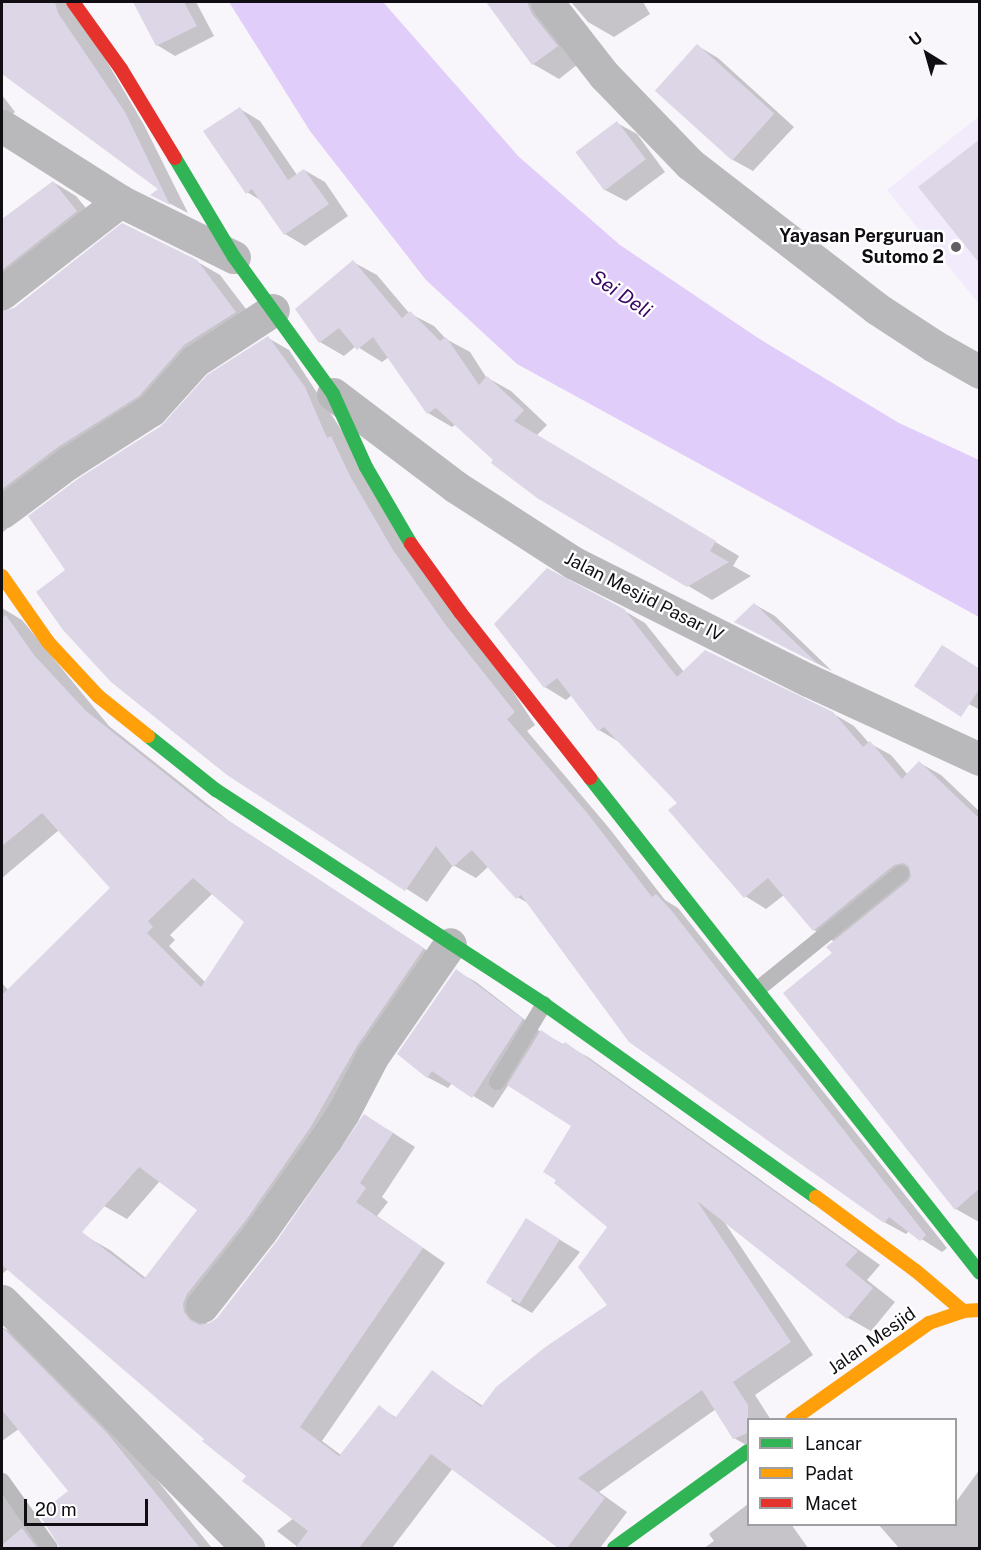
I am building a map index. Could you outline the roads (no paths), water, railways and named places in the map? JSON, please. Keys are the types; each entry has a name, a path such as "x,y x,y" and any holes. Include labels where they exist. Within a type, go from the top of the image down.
{"street":[{"path":"73,2 121,69 234,257 333,394 366,467 408,539 460,612 980,1274"},
{"path":"90,2 121,69"},
{"path":"547,2 604,75 690,164 876,308 934,346 980,372"},
{"path":"2,126 120,201 234,257"},
{"path":"2,292 120,201"},
{"path":"2,512 68,463 151,410 195,362 273,309"},
{"name":"Jalan Mesjid Pasar IV","path":"333,394 456,488 574,563 808,680 980,759"},
{"path":"2,576 48,642 98,696 216,790 544,1004 836,1210 916,1270 963,1311"},
{"path":"202,1306 261,1231 326,1139 343,1113 372,1057 450,944"},
{"path":"2,1301 248,1548"},
{"name":"Jalan Mesjid","path":"793,1418 913,1332 929,1323 963,1311 980,1310"},
{"path":"614,1548 747,1452"}],"lane":[{"path":"758,989 901,873"},
{"path":"497,1082 544,1004"},
{"path":"2,1481 50,1548"}],"water":[{"name":"Sei Deli","path":"229,2 383,2 518,156 620,245 758,338 899,423 979,460 979,617 517,364 426,280 310,131"}],"place":[{"name":"Yayasan Perguruan Sutomo 2","path":"956,247"}]}
